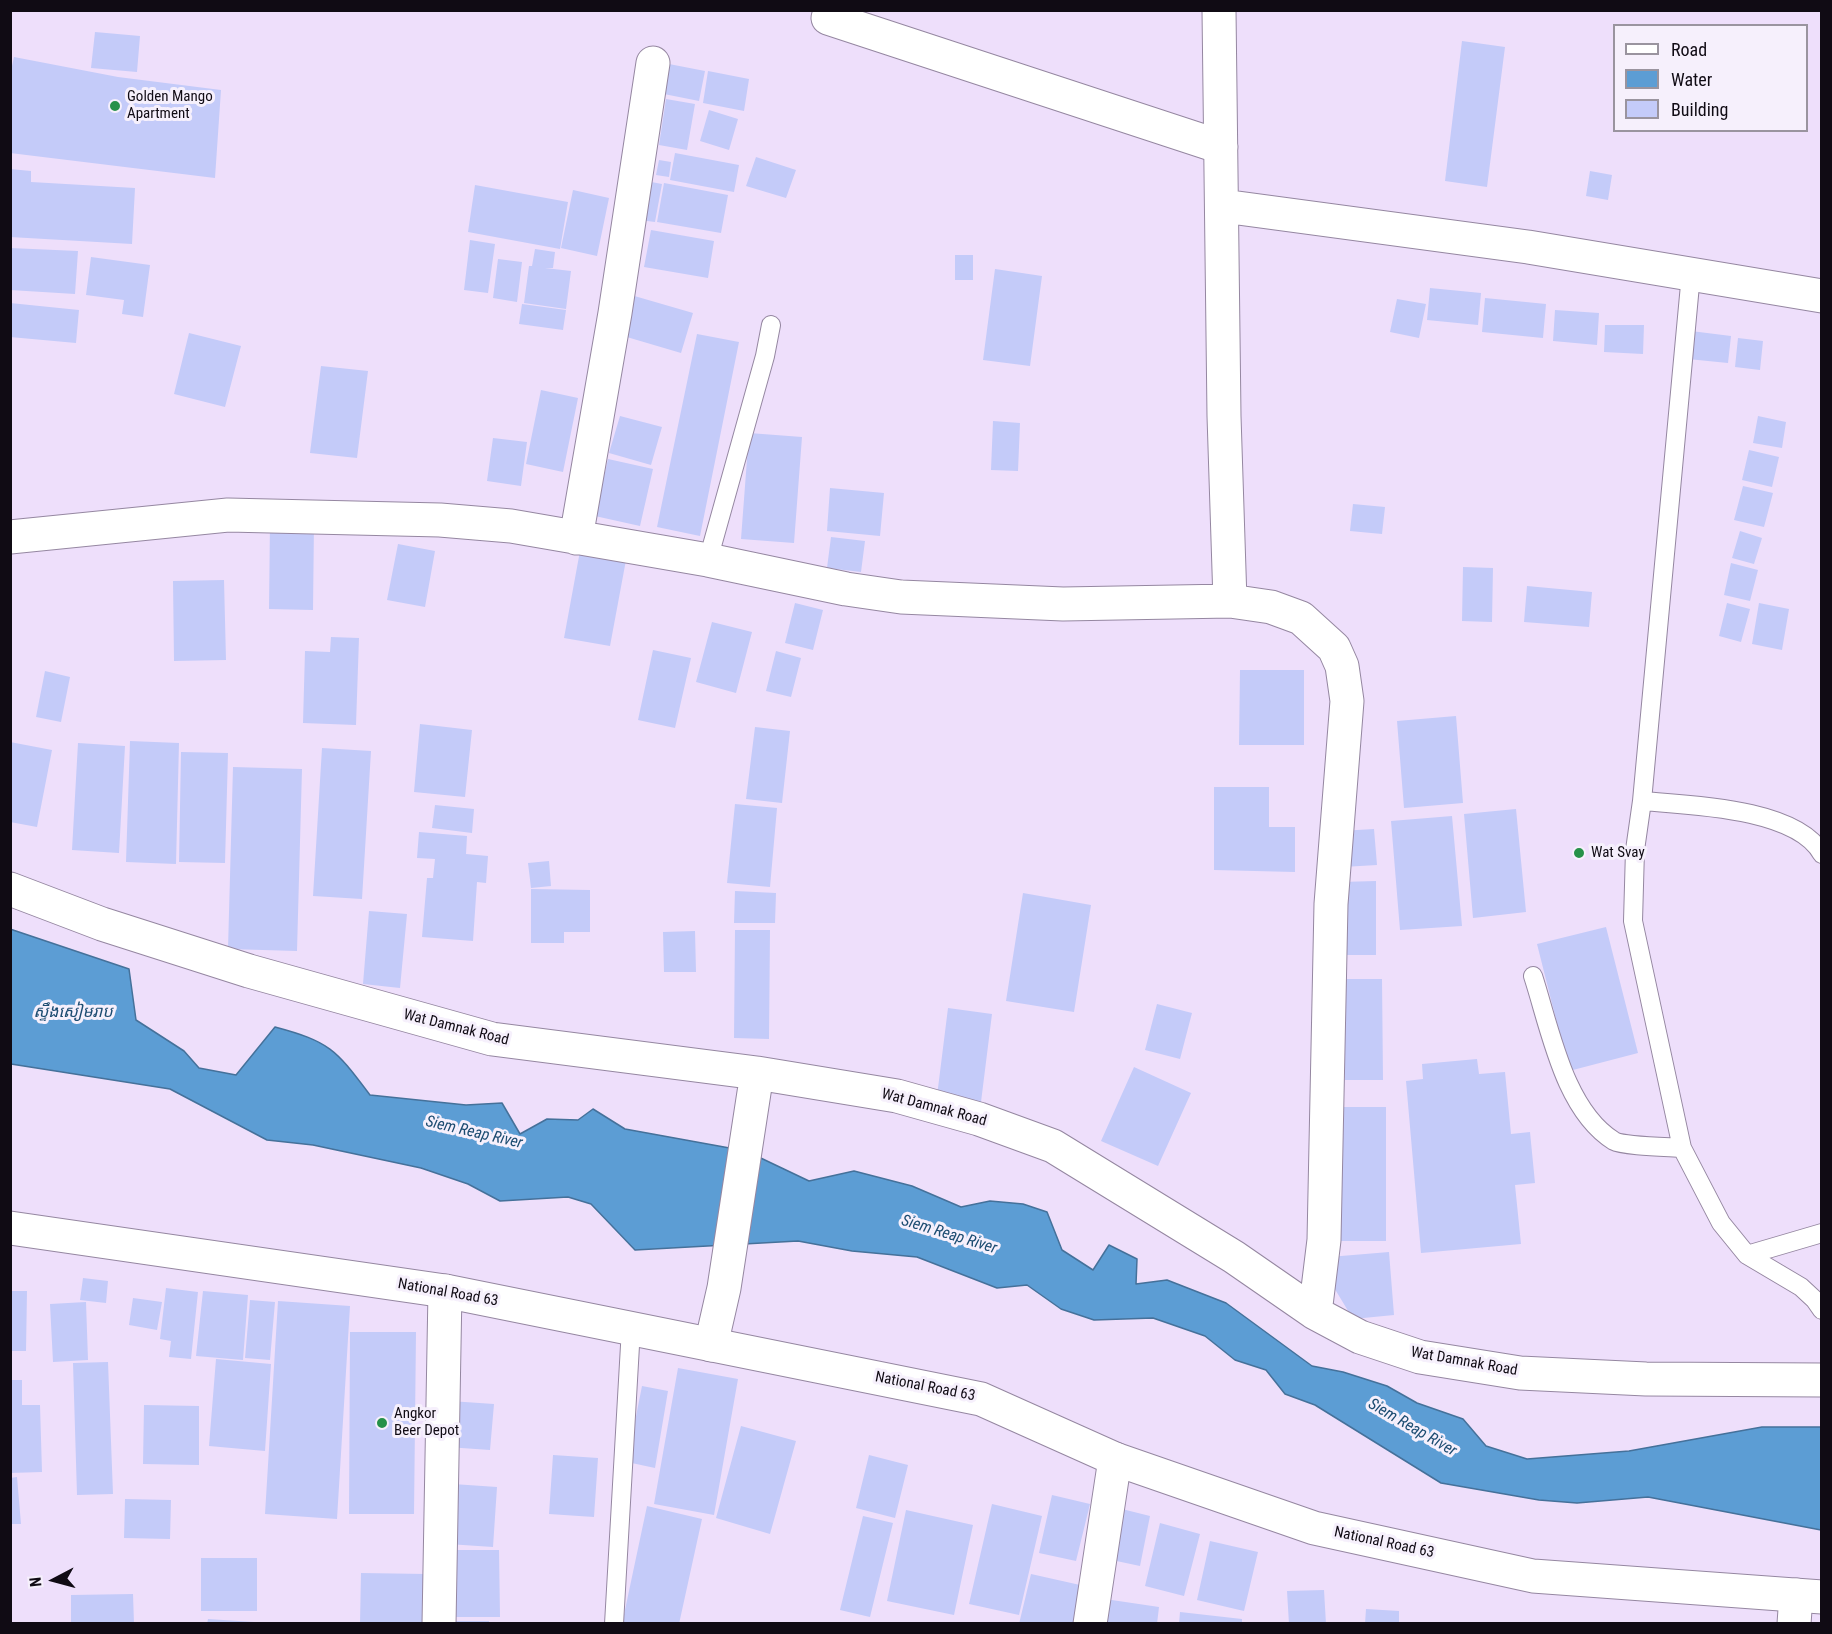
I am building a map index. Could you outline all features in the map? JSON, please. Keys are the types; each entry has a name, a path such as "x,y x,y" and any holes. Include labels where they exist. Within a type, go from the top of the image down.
{"street":[{"path":"1219,10 1224,416 1230,601"},
{"path":"828,18 1221,147"},
{"path":"576,538 615,314 652,63"},
{"path":"1223,206 1528,247 1821,296"},
{"path":"10,537 228,514 440,520 511,526 708,560 846,590 901,597 1063,604 1230,601 1271,608 1301,618 1334,648 1345,681 1347,701 1331,904 1324,1240 1315,1313"},
{"name":"Wat Damnak Road","path":"10,889 102,924 238,967 492,1039 757,1074 897,1096 979,1119 1053,1146 1234,1257 1315,1313 1360,1337 1420,1357 1520,1372 1646,1379 1821,1380"},
{"path":"711,1345 724,1288 757,1074"},
{"name":"National Road 63","path":"10,1228 445,1291 981,1399 1115,1459 1314,1528 1533,1576 1804,1605"},
{"path":"439,1623 445,1291"},
{"path":"1090,1623 1115,1459"}],"lane":[{"path":"1691,274 1642,801 1635,850 1633,921 1682,1148 1720,1223 1747,1255 1801,1287 1815,1300 1821,1311"},
{"path":"708,560 765,356 771,325"},
{"path":"1642,801 1727,809 1793,827 1817,846 1821,854"},
{"path":"1533,975 1571,1093 1595,1124 1616,1142 1682,1148"},
{"path":"1747,1255 1821,1233"},
{"path":"614,1623 631,1328"}],"water":[{"name":"ស្ទឹងសៀមរាប","path":"10,929 129,969 136,1020 184,1051 199,1068 236,1075 275,1027 309,1038 331,1050 349,1068 370,1095 466,1105 502,1103 520,1134 547,1119 578,1120 593,1109 625,1129 746,1151 809,1181 854,1171 912,1186 961,1207 990,1201 1023,1204 1047,1212 1062,1250 1093,1270 1109,1245 1137,1259 1136,1284 1167,1280 1226,1303 1312,1366 1343,1372 1387,1386 1417,1403 1463,1419 1486,1446 1527,1459 1629,1451 1762,1427 1821,1427 1821,1530 1648,1497 1577,1503 1539,1500 1441,1483 1315,1405 1285,1394 1266,1370 1235,1360 1205,1336 1153,1318 1094,1320 1061,1309 1027,1285 997,1288 917,1257 852,1251 798,1241 635,1250 591,1204 568,1197 500,1201 468,1184 421,1168 313,1145 267,1140 170,1089 11,1064"}],"building":[{"path":"95,32 140,36 137,72 91,68"},
{"path":"1462,41 1505,47 1487,187 1445,181"},
{"name":"Golden Mango Apartment","path":"14,57 118,77 221,90 215,178 10,153 10,75"},
{"path":"669,64 705,71 699,101 664,94"},
{"path":"708,71 749,79 744,111 703,103"},
{"path":"666,99 695,104 687,150 659,145"},
{"path":"709,110 738,119 729,150 700,141"},
{"path":"675,153 739,165 734,192 670,180"},
{"path":"756,157 796,170 786,198 746,186"},
{"path":"659,160 671,162 669,177 656,175"},
{"path":"10,169 31,171 31,182 135,188 132,244 10,237"},
{"path":"1590,171 1612,175 1608,200 1586,196"},
{"path":"646,181 662,184 655,222 640,220"},
{"path":"664,183 728,195 721,233 657,222"},
{"path":"475,185 568,202 560,249 468,232"},
{"path":"573,190 609,198 597,256 561,248"},
{"path":"651,230 714,241 708,278 644,267"},
{"path":"470,240 495,244 488,293 464,290"},
{"path":"10,248 78,251 75,294 10,290"},
{"path":"535,249 555,252 553,268 545,268 571,271 566,309 524,303 529,266 532,266"},
{"path":"955,255 973,255 973,280 955,280"},
{"path":"91,257 150,265 143,317 122,314 124,300 86,295"},
{"path":"498,259 522,262 517,302 493,298"},
{"path":"995,269 1042,276 1030,366 983,360"},
{"path":"1430,288 1481,293 1478,325 1427,320"},
{"path":"631,295 693,313 681,353 620,335"},
{"path":"1485,298 1546,304 1543,338 1482,332"},
{"path":"1397,299 1426,304 1419,338 1390,332"},
{"path":"10,303 79,310 76,343 10,337"},
{"path":"522,304 566,310 563,330 519,324"},
{"path":"1555,310 1599,313 1597,345 1553,341"},
{"path":"1605,325 1644,325 1643,354 1604,352"},
{"path":"1691,331 1731,336 1728,363 1688,359"},
{"path":"189,333 241,346 225,407 174,394"},
{"path":"697,334 739,342 700,536 657,527"},
{"path":"1738,338 1763,341 1760,370 1735,367"},
{"path":"321,366 368,371 357,458 310,453"},
{"path":"541,390 578,398 563,472 526,464"},
{"path":"620,416 662,427 651,465 609,453"},
{"path":"1758,416 1786,422 1782,448 1753,443"},
{"path":"993,421 1020,423 1018,471 991,470"},
{"path":"749,433 802,437 794,543 741,539"},
{"path":"493,438 527,442 521,486 487,481"},
{"path":"1749,450 1779,457 1772,487 1742,480"},
{"path":"608,459 653,469 640,526 595,516"},
{"path":"1743,486 1773,493 1764,527 1734,520"},
{"path":"830,488 884,493 880,536 827,531"},
{"path":"1353,504 1385,507 1382,534 1350,531"},
{"path":"270,522 314,522 313,610 269,609"},
{"path":"1740,531 1762,538 1754,564 1732,558"},
{"path":"831,537 865,541 861,572 827,568"},
{"path":"398,544 435,551 425,607 387,600"},
{"path":"580,551 626,560 610,646 564,638"},
{"path":"1731,563 1758,570 1750,601 1724,595"},
{"path":"1463,567 1493,568 1492,622 1462,621"},
{"path":"224,580 226,660 174,661 173,581"},
{"path":"1527,586 1592,592 1589,627 1524,622"},
{"path":"795,603 823,610 813,650 785,643"},
{"path":"1727,603 1750,609 1741,642 1719,636"},
{"path":"1759,603 1789,609 1782,650 1752,644"},
{"path":"712,622 752,632 736,693 696,682"},
{"path":"331,637 359,638 356,725 303,723 305,651 330,652"},
{"path":"653,650 691,658 675,728 638,720"},
{"path":"776,651 801,658 791,697 766,691"},
{"path":"1240,670 1304,670 1304,745 1239,745"},
{"path":"45,671 70,677 61,722 36,717"},
{"path":"1456,716 1463,803 1404,808 1397,721"},
{"path":"420,724 472,730 465,797 414,792"},
{"path":"755,727 790,731 782,803 746,799"},
{"path":"130,741 179,743 176,864 126,862"},
{"path":"10,742 52,750 37,827 10,822"},
{"path":"78,743 125,746 119,853 72,850"},
{"path":"322,748 371,751 362,899 313,896"},
{"path":"181,752 228,753 225,863 179,862"},
{"path":"233,767 302,769 297,951 228,949"},
{"path":"1214,787 1269,787 1269,827 1295,827 1295,872 1214,870"},
{"path":"735,804 777,808 770,887 727,883"},
{"path":"435,805 474,809 472,833 432,828"},
{"path":"1516,809 1526,912 1473,918 1464,814"},
{"path":"1452,816 1462,926 1400,930 1391,821"},
{"path":"1374,829 1377,865 1343,867 1340,831"},
{"path":"419,832 467,836 466,854 488,856 486,883 477,882 473,941 422,937 427,878 433,878 435,859 417,858"},
{"path":"549,861 551,886 531,888 528,863"},
{"path":"1376,881 1376,955 1342,955 1341,882"},
{"path":"531,889 590,890 590,932 564,932 564,943 531,943"},
{"path":"735,891 776,893 775,923 734,923"},
{"path":"1023,893 1091,905 1074,1012 1006,1001"},
{"path":"369,911 407,914 400,988 363,984"},
{"path":"1606,927 1638,1053 1569,1071 1537,944"},
{"path":"735,930 770,930 769,1039 734,1038"},
{"path":"695,931 696,972 664,972 663,932"},
{"path":"1345,979 1382,979 1383,1080 1345,1080"},
{"path":"1157,1004 1192,1013 1180,1059 1145,1050"},
{"path":"948,1008 992,1014 980,1110 936,1104"},
{"path":"1477,1059 1479,1074 1505,1072 1511,1134 1530,1132 1535,1183 1515,1185 1521,1244 1421,1253 1406,1081 1423,1079 1422,1064"},
{"path":"1134,1067 1191,1093 1158,1166 1101,1141"},
{"path":"1336,1107 1386,1107 1386,1241 1336,1241"},
{"path":"1389,1252 1394,1315 1353,1319 1333,1286 1329,1257"},
{"path":"83,1278 108,1281 106,1303 80,1300"},
{"path":"166,1288 198,1292 191,1359 169,1357 171,1341 160,1339"},
{"path":"10,1291 27,1291 26,1351 10,1351"},
{"path":"203,1291 248,1295 243,1360 196,1356"},
{"path":"133,1298 162,1302 157,1330 129,1325"},
{"path":"250,1300 275,1302 270,1360 245,1358"},
{"path":"278,1301 350,1306 337,1519 265,1514"},
{"path":"86,1302 88,1360 53,1362 50,1304"},
{"name":"Angkor Beer Depot","path":"350,1332 416,1332 414,1514 349,1514"},
{"path":"216,1359 271,1364 265,1451 209,1446"},
{"path":"108,1362 113,1494 77,1495 73,1363"},
{"path":"678,1368 738,1379 714,1515 654,1504"},
{"path":"10,1380 22,1380 22,1405 40,1405 42,1472 10,1473"},
{"path":"642,1386 668,1391 655,1468 627,1462"},
{"path":"450,1401 494,1404 490,1450 447,1447"},
{"path":"144,1405 199,1406 199,1465 143,1464"},
{"path":"741,1426 796,1441 770,1534 716,1518"},
{"path":"553,1455 598,1458 594,1517 549,1514"},
{"path":"869,1455 908,1465 895,1518 856,1508"},
{"path":"17,1477 21,1524 10,1524 10,1478"},
{"path":"453,1484 497,1487 493,1547 448,1544"},
{"path":"1052,1495 1090,1504 1076,1561 1039,1553"},
{"path":"125,1499 171,1500 170,1539 124,1538"},
{"path":"992,1504 1042,1516 1019,1615 969,1604"},
{"path":"647,1506 702,1519 679,1624 622,1624"},
{"path":"1118,1508 1150,1516 1140,1566 1107,1559"},
{"path":"906,1510 973,1525 954,1615 887,1601"},
{"path":"863,1516 893,1523 870,1617 840,1610"},
{"path":"1160,1523 1200,1534 1184,1596 1145,1586"},
{"path":"1210,1541 1258,1552 1244,1611 1197,1600"},
{"path":"449,1550 499,1550 500,1617 449,1617"},
{"path":"201,1558 257,1558 257,1611 201,1611"},
{"path":"361,1573 427,1574 426,1624 360,1624"},
{"path":"1031,1574 1089,1587 1081,1624 1019,1624"},
{"path":"1324,1590 1326,1624 1289,1624 1287,1591"},
{"path":"133,1594 134,1624 71,1624 71,1595"},
{"path":"1105,1599 1159,1607 1157,1624 1102,1624"},
{"path":"1366,1609 1399,1611 1399,1624 1365,1624"},
{"path":"1180,1612 1242,1619 1242,1624 1179,1624"},
{"path":"208,1619 254,1622 254,1624 207,1624"},
{"path":"449,1621 489,1621 489,1624 449,1624"}],"place":[{"name":"Golden Mango Apartment","path":"115,106"},
{"name":"Wat Svay","path":"1579,853"},
{"name":"Angkor Beer Depot","path":"382,1423"}],"water label":[{"name":"Siem Reap River","path":"474,1133"},
{"name":"Siem Reap River","path":"949,1235"},
{"name":"Siem Reap River","path":"1412,1428"}]}
